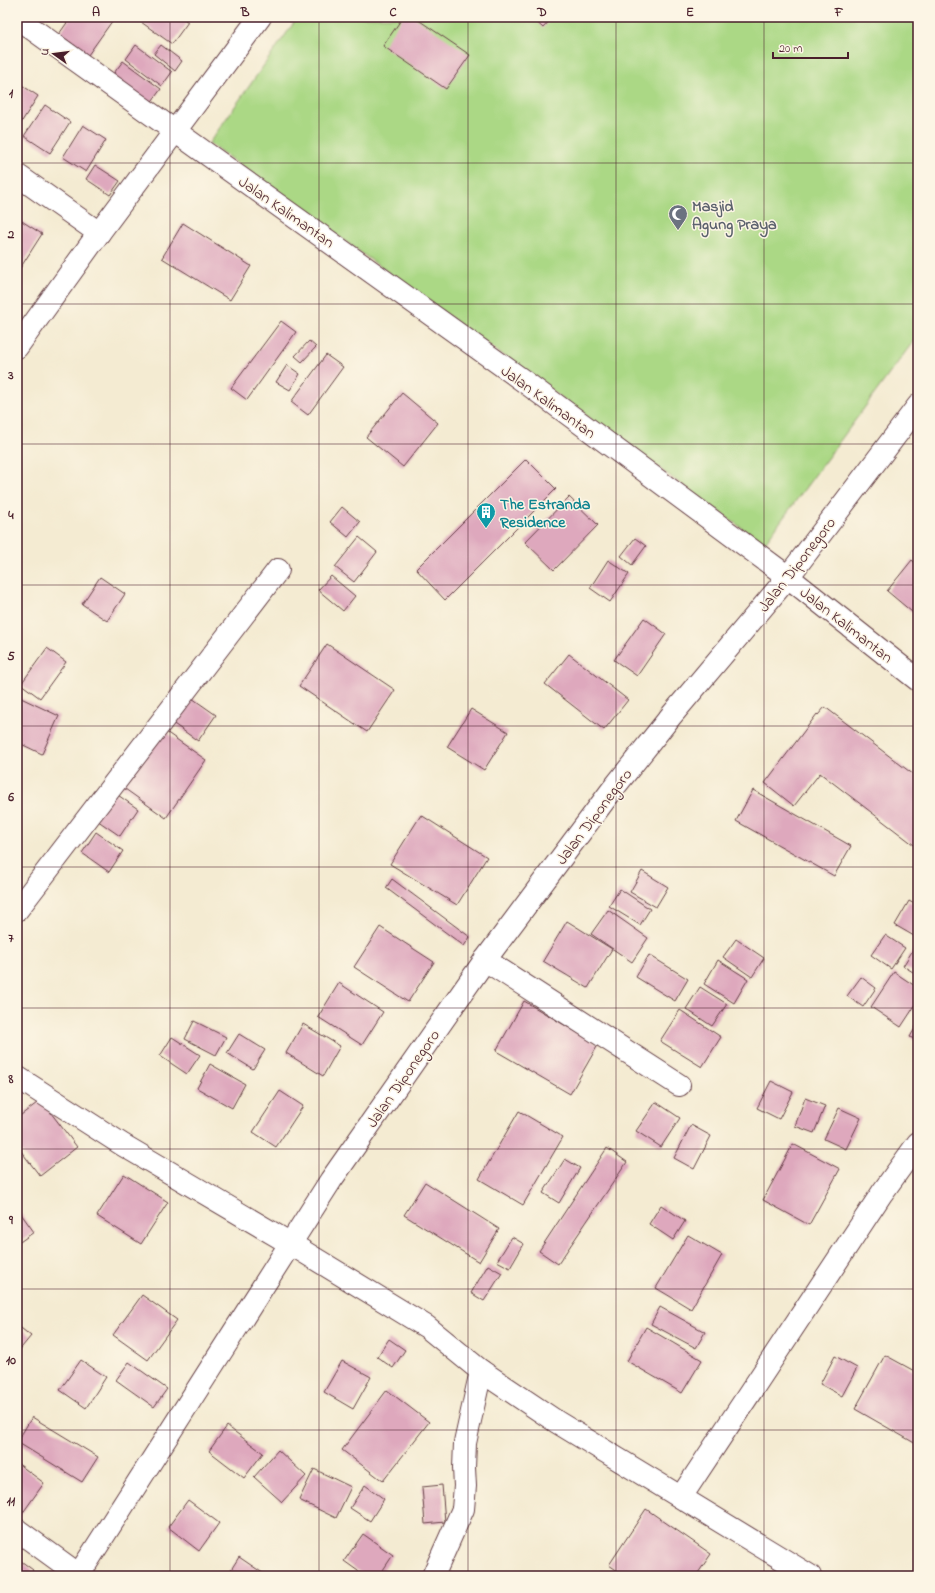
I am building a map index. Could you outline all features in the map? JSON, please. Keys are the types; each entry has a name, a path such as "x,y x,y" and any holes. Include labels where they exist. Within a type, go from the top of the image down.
{"street":[{"path":"17,347 99,232 260,17"},
{"name":"Jalan Kalimantan","path":"17,18 174,132 419,306 788,577 918,680"},
{"path":"17,175 99,232"},
{"name":"Jalan Diponegoro","path":"78,1575 331,1180 485,960 612,790 671,716 788,577 918,406"},
{"path":"17,910 278,570"},
{"path":"485,960 679,1085"},
{"path":"17,1077 122,1145 427,1327 481,1371 557,1422 810,1576"},
{"path":"681,1497 882,1193 918,1143"},
{"path":"433,1576 463,1508 465,1486 465,1443 481,1371"},
{"path":"17,1530 78,1575"}],"green space":[{"path":"298,17 918,17 918,335 764,544 209,143"}],"building":[{"path":"71,17 115,17 88,55 59,34"},
{"path":"134,17 181,17 188,22 172,44"},
{"path":"403,17 414,17 470,55 446,89 383,46"},
{"path":"531,17 553,17 543,28"},
{"path":"136,45 172,72 162,86 126,59"},
{"path":"161,45 182,61 175,71 154,54"},
{"path":"123,61 161,89 147,108 108,81"},
{"path":"17,82 38,96 17,129"},
{"path":"45,105 70,122 50,153 24,136"},
{"path":"83,125 106,140 86,172 63,157"},
{"path":"95,165 120,181 110,195 86,179"},
{"path":"17,218 42,234 17,273"},
{"path":"183,223 251,266 230,300 162,258"},
{"path":"281,321 296,332 247,400 231,388"},
{"path":"309,341 316,347 302,362 295,356"},
{"path":"326,355 343,367 308,415 291,402"},
{"path":"287,365 300,374 290,390 276,382"},
{"path":"402,393 438,423 403,467 366,437"},
{"name":"The Estranda Residence","path":"526,459 556,489 445,600 416,569"},
{"path":"569,497 598,525 554,570 525,542"},
{"path":"342,507 360,522 348,537 330,522"},
{"path":"359,537 377,552 354,582 335,567"},
{"path":"635,538 646,546 632,565 621,556"},
{"path":"608,560 629,574 610,602 590,588"},
{"path":"912,560 918,566 918,617 887,591"},
{"path":"331,576 355,596 343,611 318,590"},
{"path":"100,577 125,594 107,621 82,604"},
{"path":"644,618 666,634 637,676 614,660"},
{"path":"327,644 395,690 367,732 299,686"},
{"path":"47,648 66,662 40,698 21,684"},
{"path":"569,654 628,700 604,730 545,684"},
{"path":"189,696 216,715 198,741 171,722"},
{"path":"21,698 59,716 42,754 17,742 17,705"},
{"path":"825,707 918,778 918,848 820,773 794,806 765,783 817,714 818,715"},
{"path":"471,709 508,732 484,770 447,747"},
{"path":"159,727 206,760 166,818 118,784"},
{"path":"753,790 851,846 834,876 736,821"},
{"path":"112,791 138,809 120,836 94,818"},
{"path":"421,815 487,857 457,905 390,864"},
{"path":"96,832 123,851 109,872 82,853"},
{"path":"642,871 668,887 656,907 630,892"},
{"path":"392,879 470,937 464,946 386,888"},
{"path":"620,889 650,909 640,925 609,906"},
{"path":"909,901 918,906 918,928 914,936 895,925"},
{"path":"608,910 648,938 632,962 591,934"},
{"path":"567,921 612,949 588,988 543,961"},
{"path":"380,927 434,962 408,1002 354,967"},
{"path":"885,935 905,948 891,969 871,955"},
{"path":"736,939 764,958 752,977 723,957"},
{"path":"918,942 918,975 903,966"},
{"path":"649,955 688,979 675,1001 636,977"},
{"path":"718,960 748,979 734,1003 704,984"},
{"path":"894,972 918,988 918,1001 901,1027 871,1007"},
{"path":"861,977 876,988 863,1007 847,996"},
{"path":"339,983 383,1012 362,1045 318,1017"},
{"path":"700,987 727,1004 712,1026 686,1009"},
{"path":"524,1001 598,1045 570,1094 496,1051"},
{"path":"680,1010 721,1037 702,1067 660,1041"},
{"path":"194,1021 226,1037 216,1055 185,1039"},
{"path":"918,1023 918,1041 910,1037"},
{"path":"303,1024 340,1046 323,1076 286,1053"},
{"path":"239,1034 265,1050 253,1069 227,1053"},
{"path":"172,1037 200,1055 187,1074 160,1056"},
{"path":"210,1064 245,1084 232,1108 197,1088"},
{"path":"771,1081 793,1092 779,1119 757,1108"},
{"path":"280,1091 303,1106 276,1147 253,1132"},
{"path":"805,1098 825,1106 814,1133 795,1126"},
{"path":"41,1100 77,1147 40,1176 17,1146 17,1118"},
{"path":"656,1102 680,1118 661,1147 636,1131"},
{"path":"839,1108 861,1118 846,1149 824,1139"},
{"path":"519,1111 563,1137 523,1205 479,1179"},
{"path":"691,1125 711,1136 694,1169 674,1158"},
{"path":"793,1144 840,1169 809,1225 763,1200"},
{"path":"607,1148 627,1162 558,1264 539,1251"},
{"path":"565,1159 580,1168 559,1203 543,1193"},
{"path":"124,1174 168,1202 141,1244 97,1216"},
{"path":"425,1182 499,1229 479,1262 404,1215"},
{"path":"661,1205 685,1221 673,1240 649,1224"},
{"path":"19,1211 34,1232 17,1244 17,1213"},
{"path":"688,1235 722,1255 691,1309 656,1288"},
{"path":"512,1237 524,1244 510,1268 497,1261"},
{"path":"488,1265 502,1273 484,1301 471,1293"},
{"path":"142,1295 177,1320 148,1360 113,1335"},
{"path":"660,1307 705,1332 696,1348 651,1324"},
{"path":"17,1325 31,1336 17,1353"},
{"path":"646,1327 702,1360 682,1393 627,1361"},
{"path":"389,1339 405,1350 393,1368 377,1357"},
{"path":"885,1355 918,1373 918,1445 855,1409"},
{"path":"835,1356 857,1368 842,1396 820,1384"},
{"path":"81,1360 106,1377 86,1408 60,1390"},
{"path":"342,1361 371,1377 353,1409 324,1392"},
{"path":"129,1362 167,1389 154,1407 116,1380"},
{"path":"387,1390 429,1422 383,1481 342,1450"},
{"path":"32,1417 98,1457 82,1482 17,1442"},
{"path":"227,1426 263,1453 244,1478 209,1451"},
{"path":"278,1450 306,1476 282,1502 254,1477"},
{"path":"17,1463 44,1483 17,1521"},
{"path":"314,1469 351,1487 336,1518 299,1500"},
{"path":"365,1485 384,1499 370,1521 350,1508"},
{"path":"442,1485 445,1522 425,1524 422,1487"},
{"path":"188,1500 219,1523 199,1551 168,1527"},
{"path":"646,1509 711,1554 696,1576 625,1576 609,1565"},
{"path":"363,1534 393,1555 379,1576 365,1576 344,1561"},
{"path":"239,1557 267,1576 227,1576"},
{"path":"17,1558 33,1570 29,1576 17,1576"}],"place":[{"name":"Masjid Agung Praya","path":"678,231"},
{"name":"The Estranda Residence","path":"486,529"}]}
